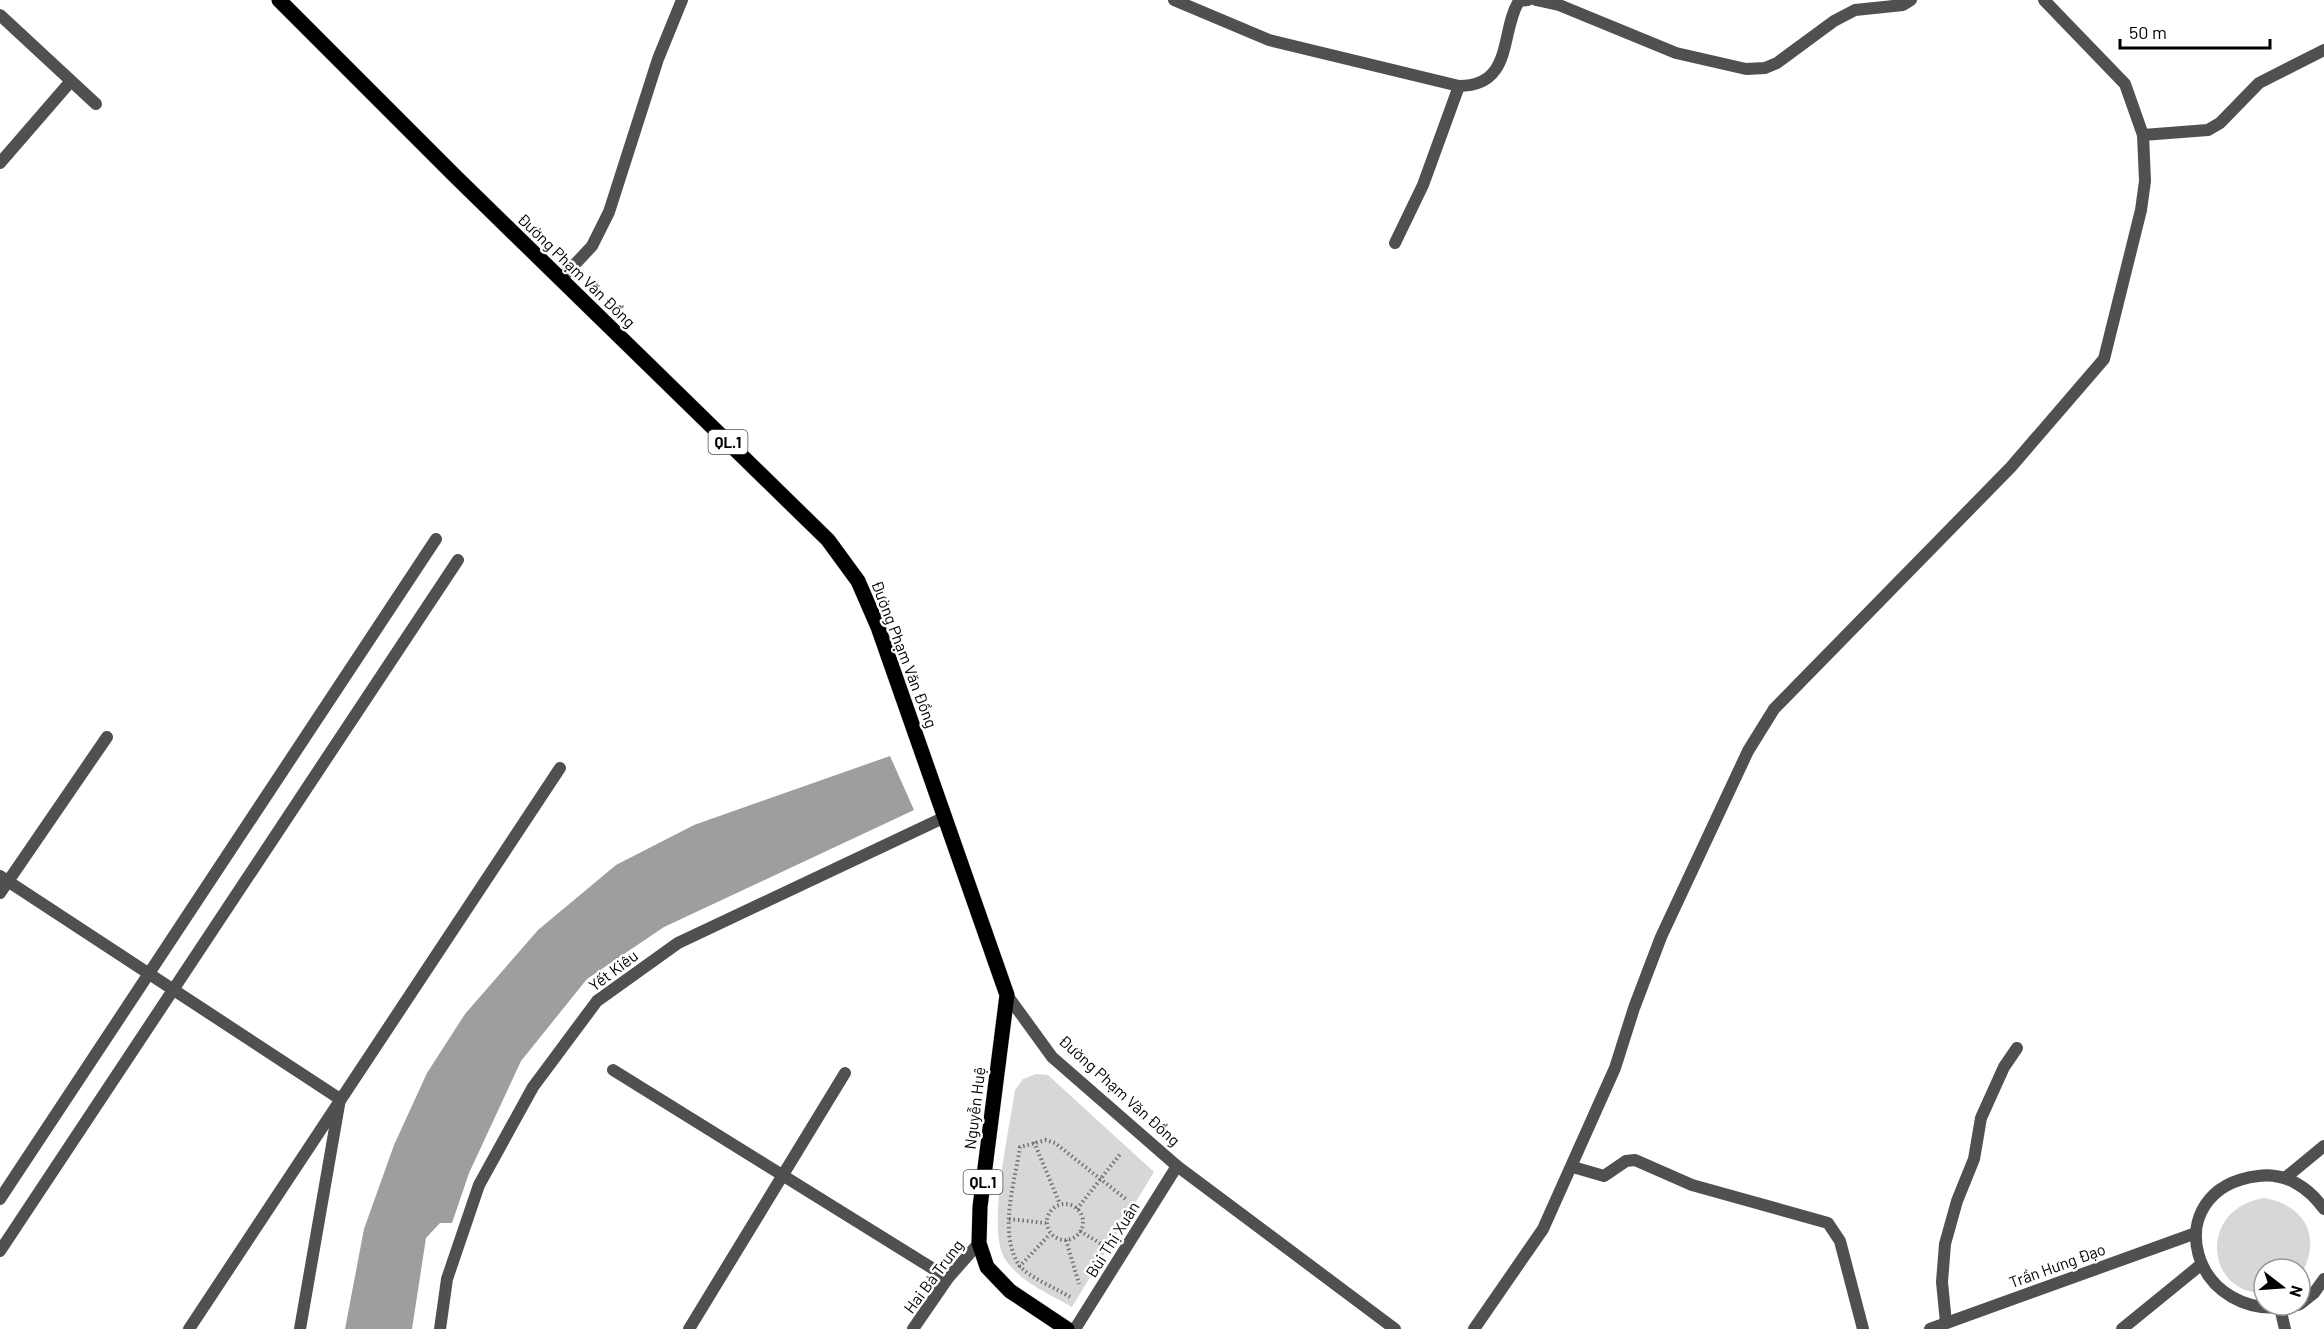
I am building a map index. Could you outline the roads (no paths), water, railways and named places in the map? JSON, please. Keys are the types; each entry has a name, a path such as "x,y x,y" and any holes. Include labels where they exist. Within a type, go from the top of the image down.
{"main road":[{"name":"Đường Phạm Văn Đồng","path":"279,0 828,540 858,581 878,627 1007,995"},
{"name":"Nguyễn Huệ","path":"1007,995 980,1207 979,1242 987,1267 1010,1291 1067,1329"}],"street":[{"path":"561,279 592,246 609,212 658,59 682,0"},
{"path":"1174,0 1269,40 1459,86 1470,86 1483,79 1499,62 1504,55 1512,12 1522,0"},
{"path":"1536,0 1559,5 1676,53 1746,69 1765,68 1777,63 1834,21 1855,10 1903,4 1911,0"},
{"path":"1474,1329 1543,1229 1573,1167 1615,1068 1634,1008 1661,937 1748,751 1774,709 2011,467 2104,359 2141,210 2145,182 2143,135 2125,84 2044,0"},
{"path":"0,15 96,104"},
{"path":"2143,135 2208,130 2220,123 2259,83 2324,50"},
{"path":"0,163 71,81"},
{"path":"1395,243 1416,203 1459,86"},
{"path":"0,1199 436,540"},
{"path":"0,1251 458,561"},
{"path":"0,893 4,879 107,737"},
{"path":"189,1329 560,768"},
{"name":"Yết Kiêu","path":"440,1329 447,1279 479,1185 533,1087 597,1001 678,943 945,818"},
{"path":"4,879 340,1099"},
{"name":"Đường Phạm Văn Đồng","path":"1007,995 1052,1057 1177,1166 1395,1329"},
{"path":"1946,1323 1942,1282 1945,1244 1957,1201 1974,1159 1981,1118 2004,1068 2017,1048"},
{"path":"613,1070 948,1278"},
{"path":"689,1329 845,1073"},
{"path":"300,1329 340,1099"},
{"path":"2285,1178 2324,1146"},
{"path":"1573,1167 1604,1176 1626,1161 1635,1160 1692,1185 1828,1224 1840,1241 1863,1329"},
{"name":"Bùi Thị Xuân","path":"1075,1329 1177,1166"},
{"path":"2252,1312 2240,1310 2222,1300 2208,1285 2198,1267 2196,1233 2202,1214 2213,1198 2228,1186 2246,1177 2265,1175 2285,1178 2313,1195 2324,1209"},
{"name":"Trần Hưng Đạo","path":"1930,1329 2196,1233"},
{"name":"Hai Bà Trưng","path":"913,1329 948,1278 979,1242"},
{"path":"2122,1329 2198,1267"},
{"path":"2312,1294 2324,1279"}]}
